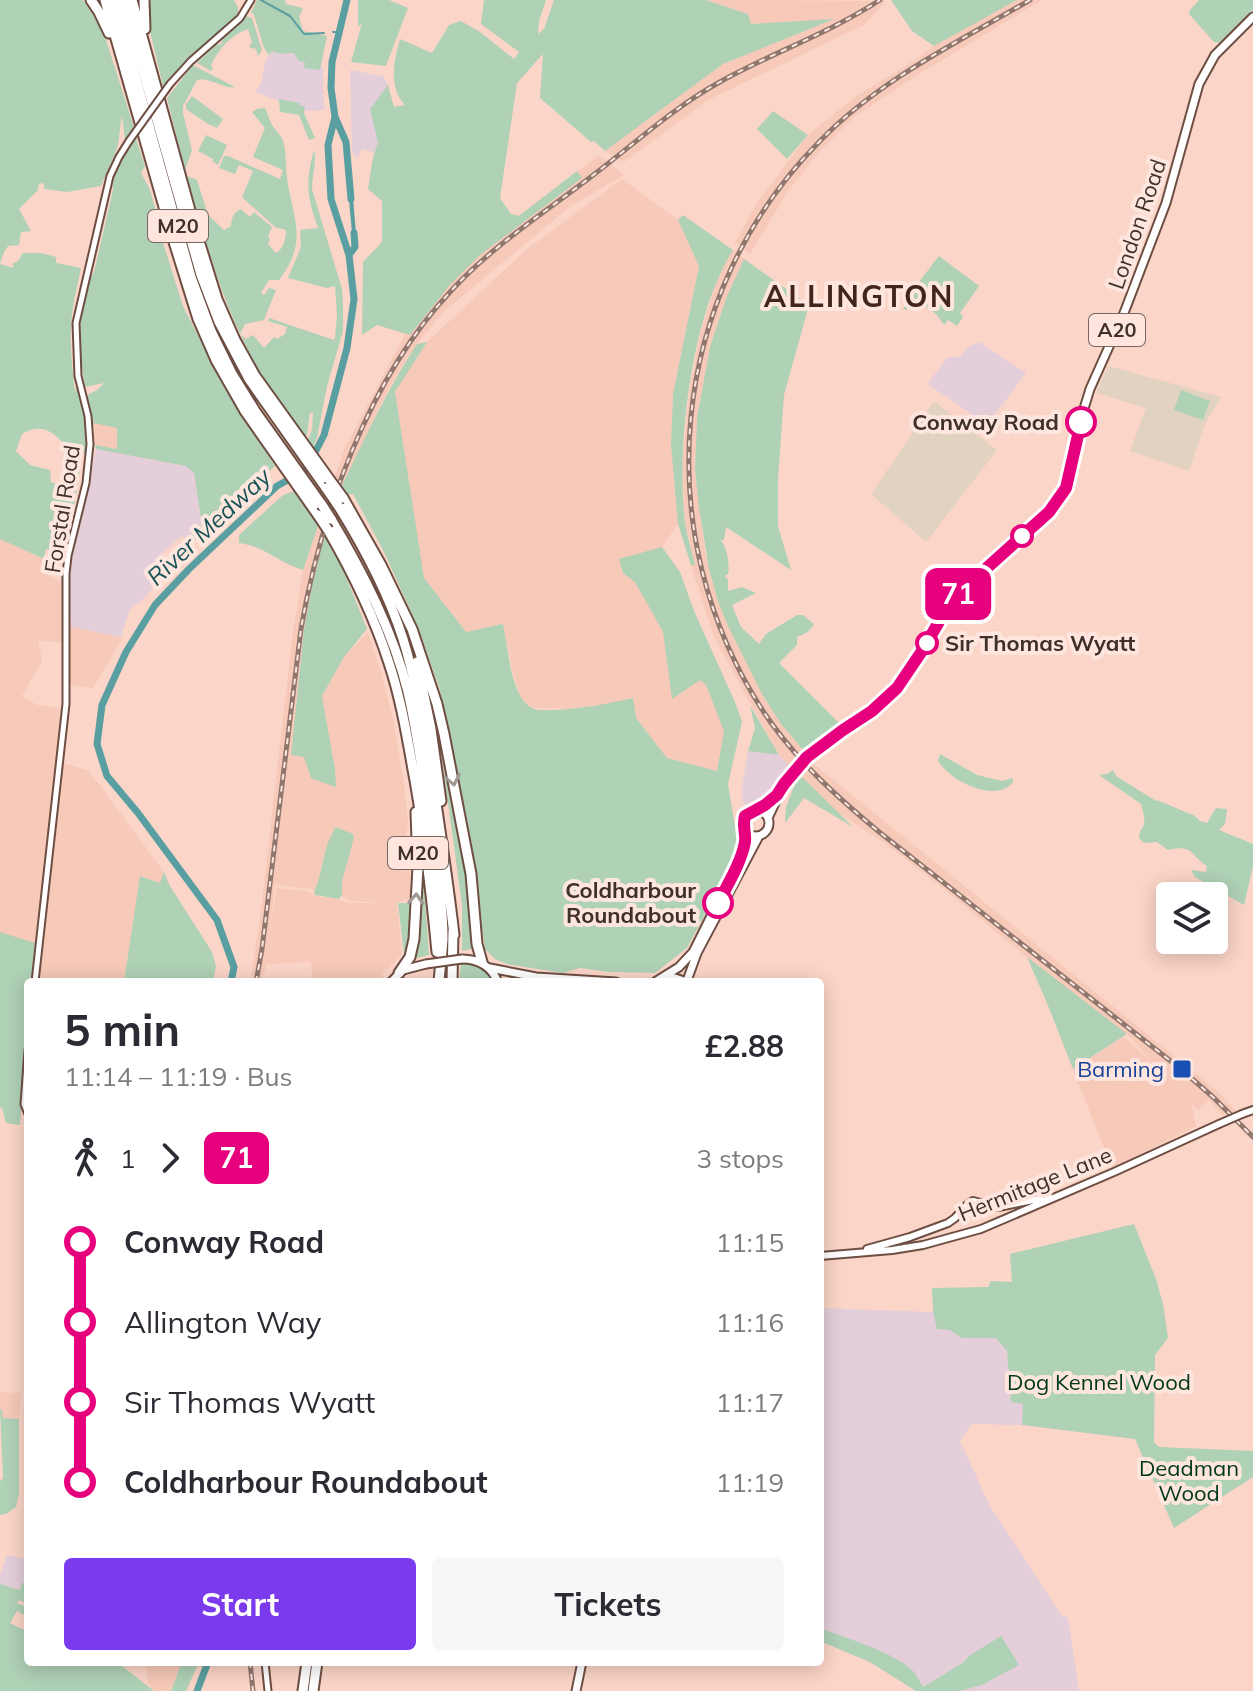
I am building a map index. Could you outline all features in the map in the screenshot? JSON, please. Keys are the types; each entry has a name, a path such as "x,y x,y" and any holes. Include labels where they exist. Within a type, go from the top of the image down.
{"highway":[{"name":"M20","path":"91,0 106,26 132,97"},
{"name":"M20","path":"105,0 198,319 224,376 245,411 318,507 331,519 380,612 396,654 407,690 422,765 441,906 443,940 439,978"},
{"name":"M20","path":"114,0 191,277 211,331 270,441"},
{"name":"M20","path":"123,0 201,275 219,322 249,379 369,542 412,629 440,719 471,874 477,944 486,965"},
{"name":"M20","path":"132,0 217,299 235,340 286,427"},
{"name":"M20","path":"144,0 145,29 159,95"},
{"name":"M20","path":"341,503 378,576 410,663 446,867 454,935"},
{"name":"M20","path":"318,507 352,572 391,666 423,823 439,978"},
{"name":"M20","path":"388,580 409,633 426,698 452,891 452,978"},
{"name":"M20","path":"399,973 413,945 418,867 415,804 406,729"},
{"path":"303,1691 306,1666"},
{"path":"313,1691 316,1666"}],"main road":[{"name":"London Road","path":"777,795 807,757 872,711 897,688 960,592 1049,512 1066,488 1090,389 1124,313 1166,203 1199,84 1215,55 1253,17"},
{"name":"A20","path":"756,810 777,795"},
{"name":"A20","path":"768,818 777,795"},
{"path":"662,978 679,967 693,952 741,856 744,819 756,810 763,812 769,822 767,831 759,836 697,953 688,978"},
{"path":"745,831 751,836 759,836"},
{"path":"395,978 411,967 472,959 536,977 552,978"},
{"path":"486,965 495,978"},
{"name":"Hermitage Lane","path":"824,1256 892,1250 981,1229 1253,1110"},
{"path":"852,1253 948,1223 973,1201 998,1207 1064,1194"},
{"path":"576,1691 581,1666"}],"street":[{"name":"Forstal Road","path":"35,978 67,701 66,574 86,483 90,444 88,416 78,376 76,323 110,176 119,157 170,84 190,61 240,18 251,0"},
{"path":"265,1666 268,1691"}],"shaded area":[{"path":"706,0 886,1 864,25 708,100 624,162 605,151 723,64 831,20 751,24 748,14"},
{"path":"1017,0 1042,0 854,117 818,153 787,193 750,254 735,242 755,206 809,134 858,95 934,46"},
{"path":"272,51 294,53 321,64 324,110 307,111 255,92"},
{"path":"350,70 383,76 388,85 370,109 379,143 373,153 362,149 357,158 352,152"},
{"path":"599,155 624,175 572,205 442,313 417,344 375,416 344,495 334,480 344,450 405,334 445,277"},
{"path":"622,179 678,220 699,266 673,394 671,445 678,524 662,547 706,685 725,731 717,771 667,758 636,718 599,706 533,708 526,704 520,696 512,669 503,624 466,632 423,578 395,392 427,342 526,250"},
{"path":"733,250 744,259 727,296 710,347 697,418 695,471 704,547 718,601 762,694 781,724 804,751 792,768 779,755 714,637 691,565 695,564 685,525 682,468 689,391 700,335 720,269"},
{"path":"979,342 1026,373 987,425 929,385 947,358 961,356 967,348"},
{"path":"1108,366 1221,397 1205,424 1189,471 1130,451 1146,408 1096,393"},
{"path":"934,401 997,450 926,542 871,494"},
{"path":"93,423 117,427 117,449 95,445"},
{"path":"96,449 186,466 194,473 202,525 187,540 182,536 161,554 165,573 144,599 130,609 121,637 71,627 68,590 57,587 72,554"},
{"path":"318,526 325,534 304,630 291,754 335,769 322,696 344,657 368,632 393,719 408,823 405,841 410,856 409,899 397,903 402,955 383,973 382,978 313,978 311,962 267,964 262,978 251,978 303,570","holes":["332,833 354,838 341,896 352,901 390,903 348,903 315,896 307,891 277,888 270,930 275,883 312,889 314,892"]},
{"path":"0,539 44,559 39,571 63,582 64,623 123,638 93,688 70,685 65,643 38,640 42,661 22,696 37,705 62,708 57,761 89,771 164,872 161,883 141,877 125,978 39,978 34,943 0,932"},
{"path":"748,751 779,755 792,768 758,803 747,807 741,793"},
{"path":"810,761 1216,1090 1236,1111 1223,1115 1209,1100 1198,1110 1188,1100 1196,1126 1112,1168 1073,1069 1124,1037 1157,1067 1127,1034 882,841 838,813 799,774"},
{"path":"824,1308 933,1312 937,1329 950,1330 962,1338 996,1338 1007,1351 1011,1401 1024,1403 1022,1425 972,1424 960,1441 990,1506 1062,1616 1068,1617 1079,1691 916,1691 870,1662 824,1643"},
{"path":"0,1392 21,1393 19,1419 3,1418"},
{"path":"7,1555 24,1558 24,1583 20,1590 0,1584"},
{"path":"146,1666 180,1666 171,1691 154,1691 148,1684"}],"green space":[{"path":"0,0 83,0 105,37 134,127 125,140 122,116 117,149 101,186 67,192 44,189 44,183 39,184 38,190 19,209 31,231 21,232 19,245 8,246 0,264"},
{"path":"149,0 234,0 238,14 163,86 149,27"},
{"path":"257,0 285,0 286,4 303,8 299,17 303,31 327,36 320,70 304,68 305,62 299,61 294,53 272,51 269,55 251,12"},
{"path":"358,0 389,0 408,8 386,66 351,62 362,23 358,27"},
{"path":"484,0 546,0 538,34 544,29 554,0 706,0 748,14 751,24 834,19 723,64 605,151 540,98 543,54 517,83 500,198 511,214 519,216 577,171 582,178 480,255 449,286 410,335 377,325 362,335 363,262 382,242 382,201 368,189 378,143 370,109 388,85 394,107 405,105 394,82 400,39 432,53 449,25 461,21 514,59 519,52 481,24"},
{"path":"891,0 1017,0 934,46 912,31"},
{"path":"1199,0 1253,0 1253,10 1220,43 1214,42 1189,14"},
{"path":"246,16 252,18 262,50 258,56 256,49 249,47 252,42 248,29 226,43 211,65 211,71 197,63 217,44 221,45 222,40"},
{"path":"193,65 235,87 197,80 183,106 192,150 185,170 167,98"},
{"path":"192,96 223,119 217,128 186,109"},
{"path":"279,99 305,107 304,113 315,138 309,140 299,115 280,112"},
{"path":"265,108 284,146 296,242 294,254 279,280 269,280 261,293 264,295 269,288 276,290 264,320 245,324 240,334 212,262 187,176 197,180 208,215 224,230 231,226 233,216 241,209 250,217 254,212 272,227 268,244 276,253 279,251 286,230 275,227 242,197 253,171 239,165 235,174 219,168 224,156 228,156 280,179 283,170 253,157 265,128 252,112"},
{"path":"773,111 808,135 787,159 757,129"},
{"path":"206,135 227,145 218,165 198,151"},
{"path":"136,139 145,166 141,173 150,190 183,306 226,391 275,466 193,543 187,540 202,525 194,473 186,466 96,449 95,445 117,449 117,428 93,423 87,395 104,383 85,387 80,313 87,285 94,272 115,176"},
{"path":"314,150 312,189 342,289 343,331 312,449 307,442 312,430 313,412 310,413 306,441 267,383 241,334 246,339 253,335 264,348 274,337 277,339 285,334 287,327 268,321 269,318 335,338 335,286 327,288 288,278 301,247 300,230 318,228 308,190"},
{"path":"683,215 733,250 719,278 697,345 685,420 685,523 695,565 691,565 678,524 671,445 673,394 699,266 678,220"},
{"path":"23,253 41,253 56,257 56,263 81,268 72,314 71,346 75,393 77,382 87,432 86,451 81,456 73,454 51,432 38,429 22,434 16,451 30,465 50,470 51,482 67,488 70,458 80,458 66,551 46,549 44,559 0,539 0,264 14,268 12,264"},
{"path":"939,256 979,286 960,313 963,317 957,326 948,320 944,325 936,314 915,298 906,310 903,309 917,290 915,287"},
{"path":"744,259 809,305 784,395 778,478 778,526 791,570 726,527 724,540 721,540 728,561 728,574 725,576 728,591 742,587 756,593 732,605 741,627 759,644 766,634 797,615 803,615 814,624 809,631 797,637 797,645 779,663 840,724 804,751 781,724 762,694 728,626 709,569 699,508 695,469 697,418 710,347 727,296"},
{"path":"427,342 395,392 424,578 466,632 503,624 511,671 517,689 528,706 546,710 633,698 636,718 667,758 717,771 724,731 706,685 700,680 672,699 663,632 635,582 623,573 619,559 662,547 680,572 735,702 742,722 728,784 739,851 687,948 655,973 580,968 563,973 507,964 495,959 485,949 464,806 439,687 417,625 384,552 353,494 344,495 340,490 406,362 417,344"},
{"path":"1181,390 1210,401 1203,420 1174,410"},
{"path":"295,491 318,526 303,570 239,543 239,535 283,495"},
{"path":"325,534 367,629 344,657 322,696 336,787 311,778 304,757 291,755 304,630"},
{"path":"750,705 779,755 748,751 755,728"},
{"path":"436,715 471,911 473,949 462,951 462,905"},
{"path":"940,754 977,775 1002,781 1013,778 1013,782 996,791 973,787 943,768 938,760"},
{"path":"1113,770 1116,776 1156,801 1195,816 1200,821 1207,823 1216,808 1227,809 1225,824 1219,830 1253,844 1253,866 1244,905 1228,896 1228,882 1204,882 1195,877 1191,870 1206,872 1207,866 1187,850 1168,850 1157,842 1144,843 1139,838 1144,821 1141,804 1099,775"},
{"path":"799,774 853,827 804,798 785,823 786,807"},
{"path":"336,827 353,834 354,838 339,899 315,895 314,892 328,843"},
{"path":"164,872 212,952 216,966 214,978 125,978 140,876 160,883"},
{"path":"423,874 429,955 416,958 420,929"},
{"path":"398,903 413,903 411,936 404,954"},
{"path":"0,932 35,943 31,978 24,978 24,1071 20,1125 6,1123 0,1107"},
{"path":"1027,957 1127,1034 1073,1069"},
{"path":"461,964 471,964 480,967 491,978 459,978"},
{"name":"Dog Kennel Wood","path":"1134,1224 1156,1279 1168,1338 1155,1355 1154,1442 1159,1447 1253,1451 1253,1477 1174,1528 1135,1439 1022,1425 1023,1404 1011,1402 1007,1351 996,1338 962,1338 950,1330 937,1329 933,1312 932,1288 988,1287 991,1281 1012,1282 1010,1254"},
{"path":"0,1409 3,1418 19,1419 19,1493 16,1507 0,1515 0,1481 3,1478"},
{"path":"24,1583 24,1602 19,1600 17,1603 24,1606 24,1615 17,1611 10,1623 24,1630 24,1666 122,1666 154,1691 0,1691 0,1584 20,1590"},
{"path":"824,1629 869,1646 905,1664 923,1687 1001,1636 1019,1665 982,1685 959,1691 916,1691 870,1662 824,1643"},
{"path":"180,1666 197,1666 186,1691 171,1691"}],"waterway":[{"path":"261,0 290,16 304,34 324,33"},
{"name":"River Medway","path":"347,0 332,62 331,88 335,117 346,142 351,199"},
{"name":"River Medway","path":"333,32 340,32"},
{"name":"River Medway","path":"232,978 234,967 217,920 107,776 97,744 102,705 126,652 155,605 277,486 306,470 324,435 347,348 354,299 349,255 331,199 328,145 335,117"},
{"name":"River Medway","path":"351,199 354,233"},
{"name":"River Medway","path":"349,255 355,247 354,233"},
{"name":"River Medway","path":"197,1691 206,1666"}],"railway":[{"path":"257,978 301,629 310,585 321,539 353,449 396,364 451,291 484,259 669,115 718,83 880,0"},
{"path":"1030,0 920,63 868,99 820,141 769,202 731,270 704,342 691,418 690,494 702,570 727,644 765,714 817,777 878,831 1182,1070 1253,1137"},
{"path":"250,1666 253,1691"}],"bus line":[{"name":"71","path":"718,903 741,856 745,816 777,795 807,757 872,711 902,683 944,613 966,585 1049,512 1066,488 1081,422"}],"place":[{"name":"Conway Road","path":"1081,422"},
{"name":"Sir Thomas Wyatt","path":"927,643"},
{"name":"Coldharbour Roundabout","path":"718,903"},
{"name":"Barming","path":"1182,1069"}],"district":[{"name":"ALLINGTON","path":"859,297"}],"park label":[{"name":"Deadman Wood","path":"1189,1480"}]}
